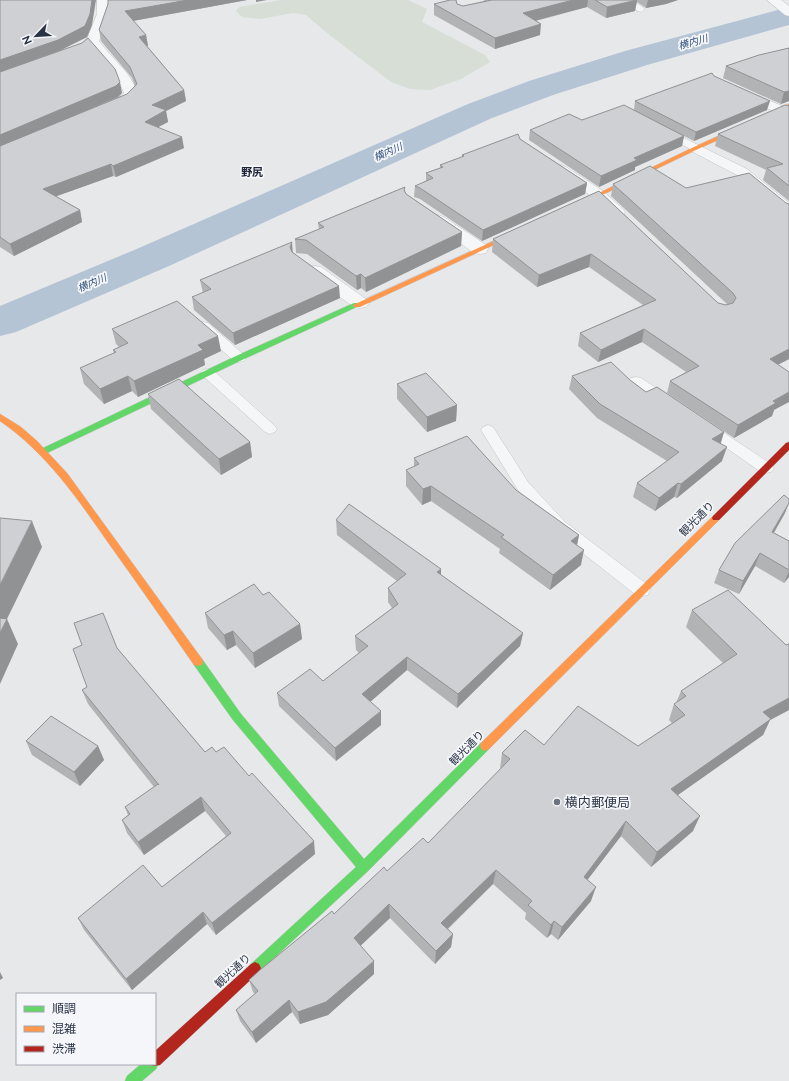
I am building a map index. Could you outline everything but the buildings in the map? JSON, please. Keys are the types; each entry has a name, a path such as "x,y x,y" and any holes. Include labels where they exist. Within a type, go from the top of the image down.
{"main road":[{"path":"569,208 696,148 786,110"},
{"path":"44,451 239,358 527,228"},
{"path":"0,417 16,425 44,451 87,505 237,717 364,867"},
{"name":"観光通り","path":"156,1059 364,867 766,468 786,452"},
{"path":"132,1081 150,1065"}],"street":[{"path":"72,52 93,41 103,14 103,0"},
{"path":"773,0 789,12"},
{"path":"93,41 102,54 119,71 129,84 131,94 124,101 95,114"},
{"path":"732,87 786,110"},
{"path":"696,148 742,172 789,212"},
{"path":"549,162 598,194 626,221"},
{"path":"425,212 480,249"},
{"path":"300,259 360,304"}],"lane":[{"path":"626,0 641,9"},
{"path":"655,126 696,148"},
{"path":"195,320 239,358"},
{"path":"208,373 270,429"},
{"path":"636,381 682,411"},
{"path":"694,420 766,468"},
{"path":"488,430 523,486 558,524 642,590"}],"shaded area":[{"path":"282,0 408,0 427,9 422,22 485,55 490,62 461,79 430,90 410,89 391,82 306,15 293,13 260,19 242,17 236,11 239,7"}],"waterway":[{"name":"横内川","path":"0,322 154,257 480,111 541,88 636,58 789,16"}],"traffic: fast":[{"path":"44,451 239,358 357,305"},
{"path":"198,662 237,717 364,867"},
{"path":"255,968 364,867 485,746"},
{"path":"132,1081 150,1065"}],"traffic: slow":[{"path":"575,206 696,148 789,106"},
{"path":"357,305 520,231"},
{"path":"0,417 18,429 34,443 50,458 64,475 90,509 198,662"},
{"path":"485,746 716,518"}],"traffic: jam":[{"path":"716,518 789,445"},
{"path":"156,1059 255,968"}],"place":[{"name":"横内郵便局","path":"557,802"}],"district":[{"name":"野尻","path":"252,172"}]}
